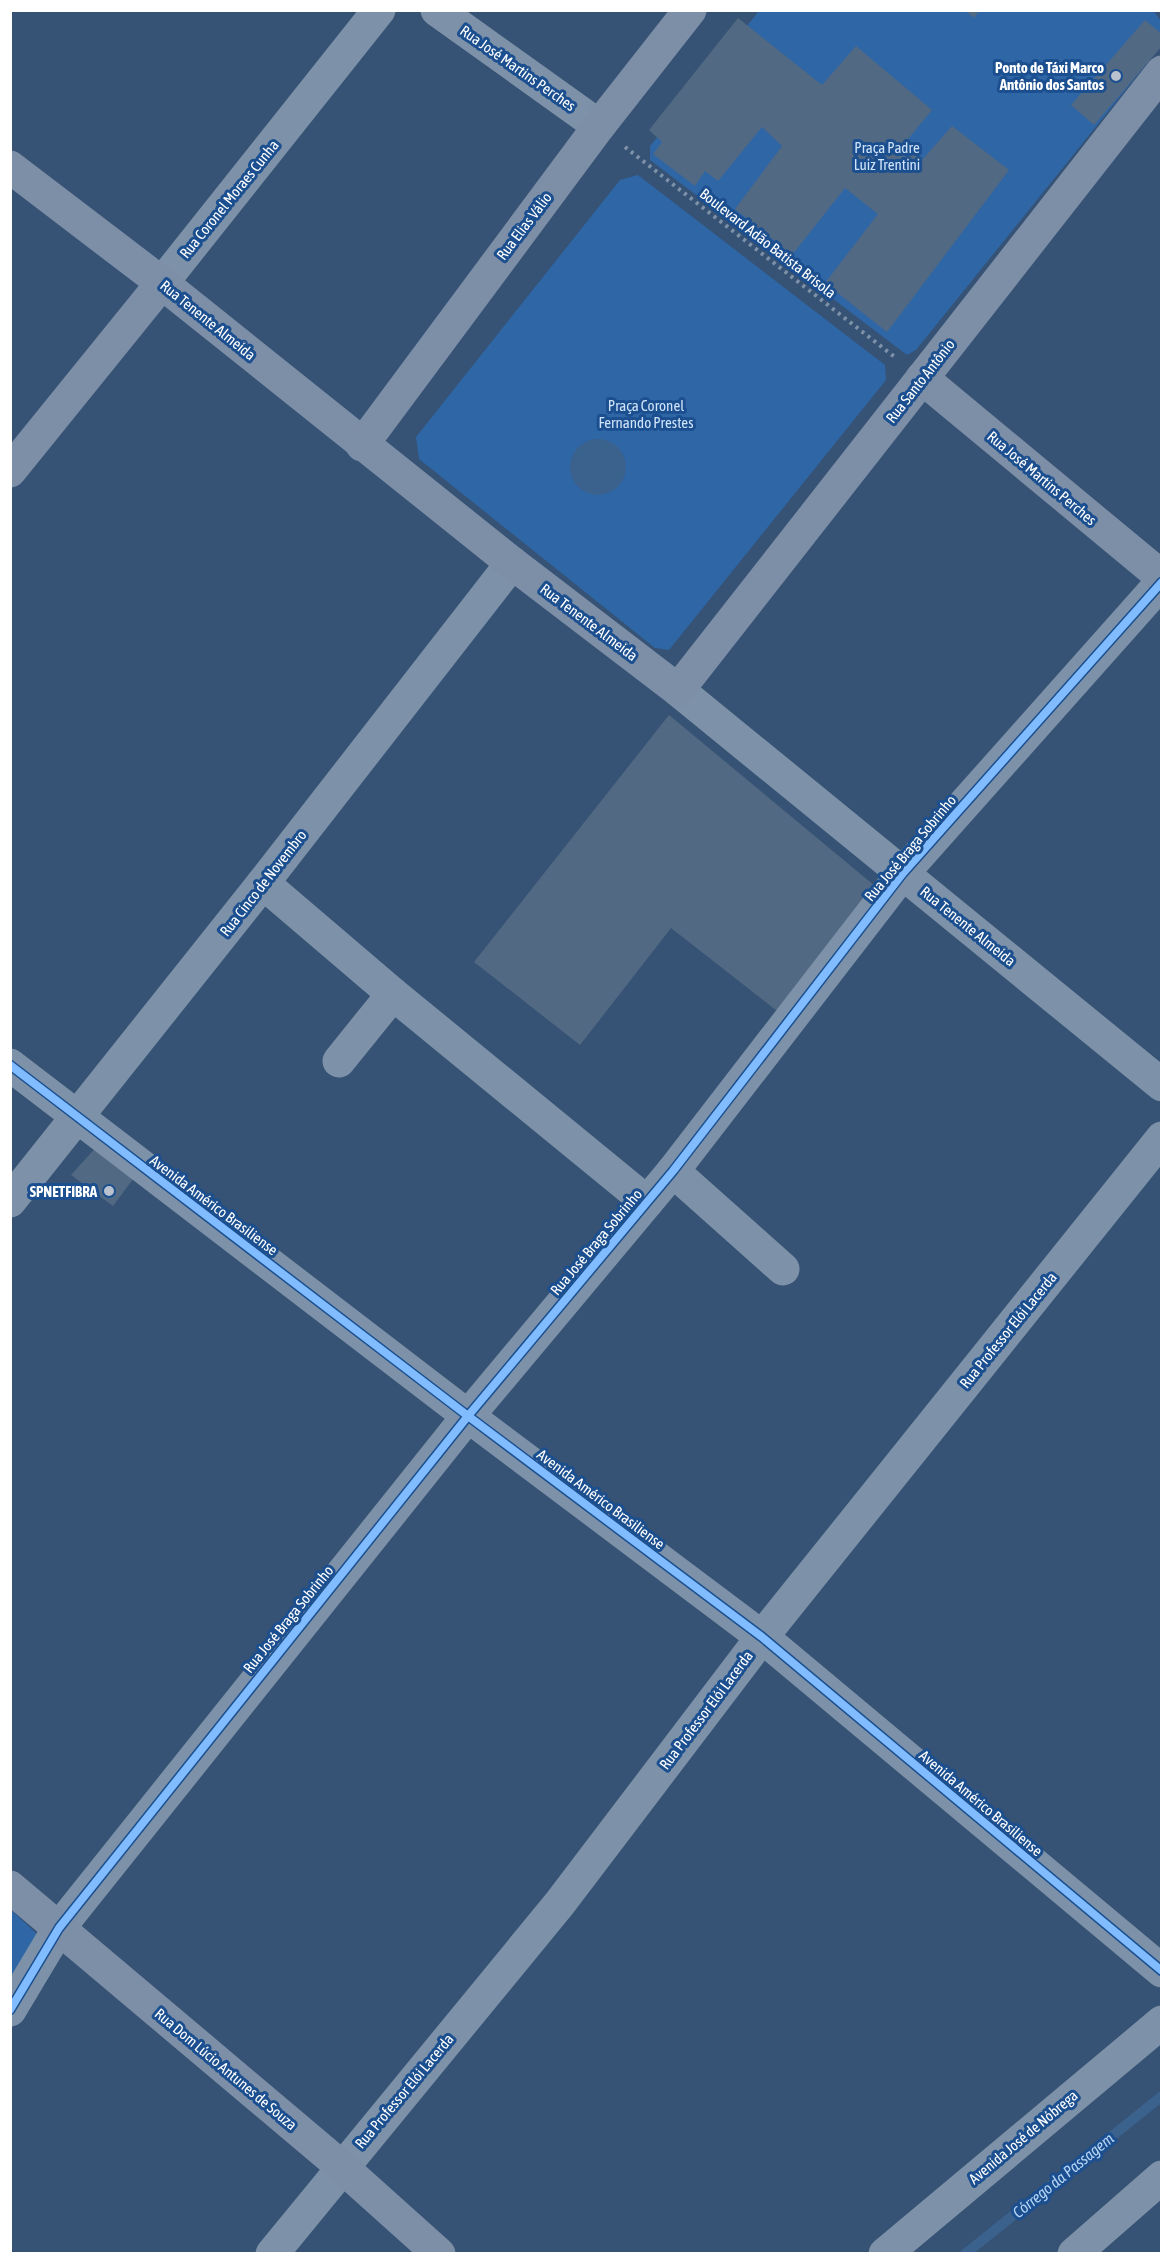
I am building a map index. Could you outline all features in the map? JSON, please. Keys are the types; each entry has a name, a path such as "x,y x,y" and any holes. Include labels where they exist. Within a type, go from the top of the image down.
{"main road":[{"name":"Rua Elias Válio","path":"362,445 599,126 690,10"},
{"name":"Rua Santo Antônio","path":"678,690 1161,72"},
{"name":"Rua Tenente Almeida","path":"10,167 162,283 362,445 678,690"},
{"name":"Rua Coronel Moraes Cunha","path":"10,471 162,283"},
{"name":"Rua José Martins Perches","path":"922,378 1161,577"},
{"name":"Rua Dom Lúcio Antunes de Souza","path":"10,1887 342,2167 439,2253"}],"street":[{"name":"Rua Coronel Moraes Cunha","path":"162,283 379,10"},
{"name":"Rua José Martins Perches","path":"436,10 599,126"},
{"name":"Rua Cinco de Novembro","path":"10,1201 263,883 512,563"},
{"name":"Rua José Braga Sobrinho","path":"10,2010 59,1928 468,1416 673,1172 903,873 1161,582"},
{"name":"Rua Tenente Almeida","path":"678,690 1161,1084"},
{"path":"263,883 393,994 647,1202"},
{"path":"339,1061 393,994"},
{"name":"Avenida Américo Brasiliense","path":"10,1065 468,1416 762,1637 1161,1971"},
{"name":"Rua Professor Elói Lacerda","path":"272,2253 560,1903 762,1637 1161,1138"},
{"path":"673,1172 783,1269"},
{"name":"Avenida José de Nóbrega","path":"885,2253 1161,2022"},
{"path":"1074,2253 1161,2177"}],"green space":[{"name":"Praça Padre Luiz Trentini","path":"1153,10 1161,21 1161,46 916,350 907,355 650,160 650,146 759,11"},
{"name":"Praça Coronel Fernando Prestes","path":"638,175 885,365 886,380 669,650 655,648 419,459 416,437 620,180"},
{"path":"10,1909 48,1944 10,1992"}],"shaded area":[{"path":"592,439 604,439 614,443 622,451 626,467 622,483 614,491 604,495 592,495 582,491 574,483 570,473 570,461 574,451 582,443"}],"building":[{"path":"965,10 980,10 974,18"},
{"path":"738,18 822,85 856,46 932,110 904,144 922,160 952,126 1009,170 887,332 825,283 878,214 845,188 792,255 735,209 782,146 762,127 718,181 705,171 695,186 653,154 662,142 649,130"},
{"name":"Ponto de Táxi Marco Antônio dos Santos","path":"1145,20 1162,34 1162,46 1094,125 1071,105"},
{"path":"669,715 881,891 777,1011 671,928 580,1045 474,962"},
{"name":"SPNETFIBRA","path":"97,1146 136,1175 113,1206 71,1175"}],"waterway":[{"name":"Córrego da Passagem","path":"965,2254 1162,2096"}],"cycle path":[{"path":"10,2010 59,1928 468,1416 673,1171 903,873 1162,582"},
{"path":"10,1065 468,1416 762,1637 1162,1971"}],"place":[{"name":"Ponto de Táxi Marco Antônio dos Santos","path":"1116,76"},
{"name":"SPNETFIBRA","path":"109,1191"}]}
